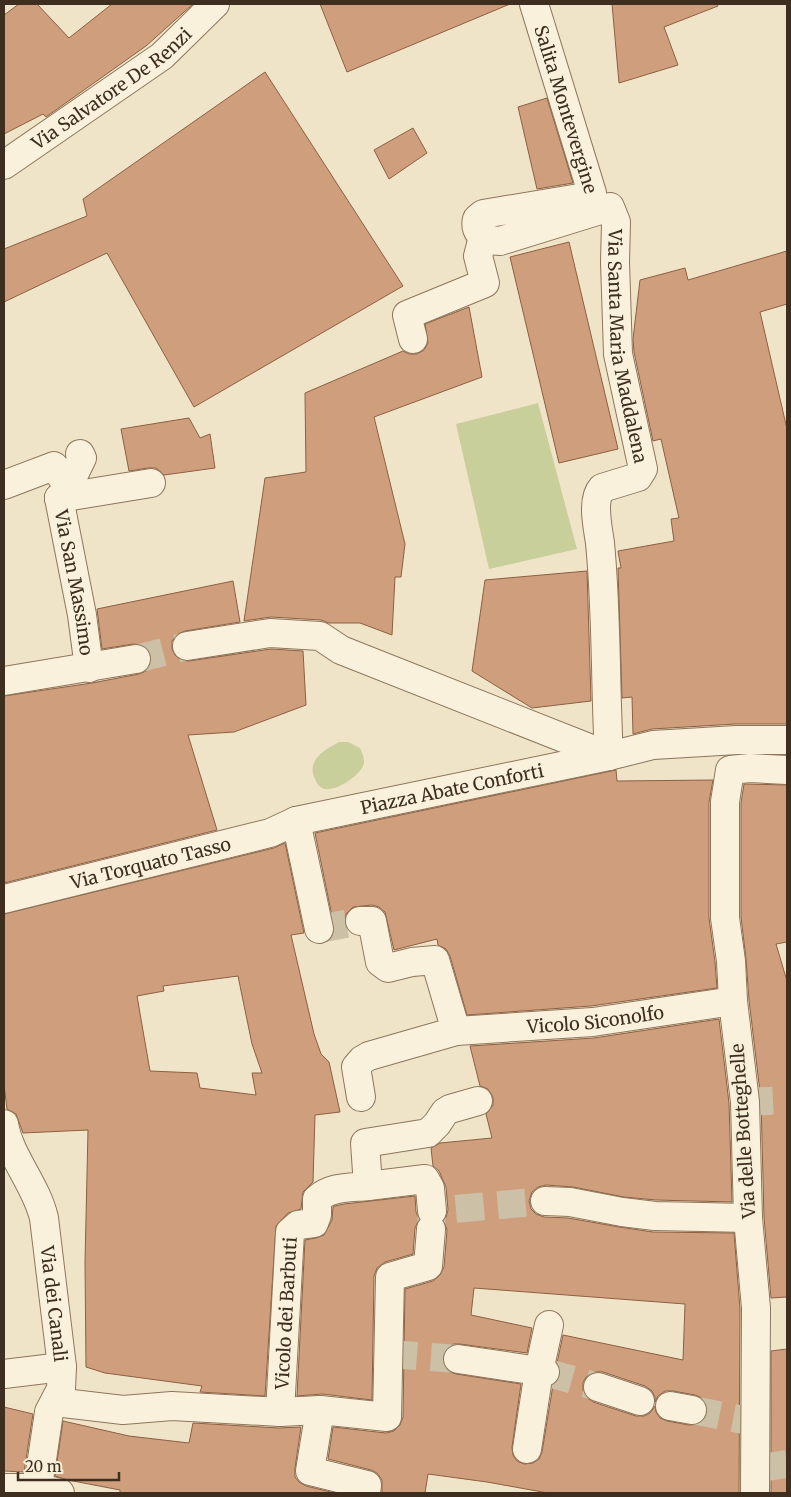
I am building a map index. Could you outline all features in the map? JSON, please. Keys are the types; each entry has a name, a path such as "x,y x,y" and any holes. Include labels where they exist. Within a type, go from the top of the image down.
{"street":[{"name":"Via Salvatore De Renzi","path":"4,165 162,56 215,4"},
{"name":"Salita Montevergine","path":"483,226 591,196 592,193 534,4"},
{"name":"Via Santa Maria Maddalena","path":"483,226 494,241 500,241 610,207 616,222 615,262 618,354 643,469 638,477 602,488 596,497 605,626 609,756"},
{"path":"413,339 407,315 485,283 478,256 483,226"},
{"path":"60,484 82,458 80,454"},
{"path":"4,485 151,483"},
{"name":"Via San Massimo","path":"60,484 89,668"},
{"path":"187,646 270,633 320,636 341,650 609,756"},
{"path":"4,681 136,659"},
{"name":"Piazza Abate Conforti","path":"296,821 609,756 653,745 737,740 787,740"},
{"name":"Via delle Botteghelle","path":"759,1476 752,1422 756,1308 748,1218 745,1102 725,918 725,802 730,770 750,768 787,770"},
{"path":"296,821 319,929"},
{"name":"Via Torquato Tasso","path":"4,899 270,833 296,821"},
{"path":"360,921 372,921 380,962 388,968 412,962 435,960 456,1031"},
{"name":"Vicolo Siconolfo","path":"361,1096 356,1067 362,1060 369,1056 456,1031 593,1022 733,1001"},
{"path":"368,1186 365,1143 428,1132 437,1124 445,1112 478,1101"},
{"name":"Via dei Canali","path":"4,1124 10,1148 41,1205 62,1368 60,1389 56,1402 50,1412 45,1491"},
{"name":"Vicolo dei Barbuti","path":"280,1412 290,1232 298,1225 314,1223 317,1214 317,1199 325,1192 335,1188 425,1179 430,1188 432,1220 428,1266 390,1277 387,1417 320,1410"},
{"path":"545,1201 570,1202 655,1216 748,1218"},
{"path":"527,1449 549,1325"},
{"path":"458,1359 542,1372"},
{"path":"4,1374 62,1368"},
{"path":"598,1387 640,1401"},
{"path":"56,1402 124,1410 172,1406 280,1412 320,1410 310,1471 367,1485 366,1493"},
{"path":"4,1488 45,1491"}],"green space":[{"path":"538,403 577,549 489,569 456,424"},
{"path":"339,742 348,742 360,748 364,764 361,770 347,782 335,788 325,789 319,786 316,781 313,766 322,752"}],"building":[{"path":"19,4 37,4 69,38 112,4 193,4 146,46 46,117 43,114 4,134 4,15"},
{"path":"320,4 510,4 347,72"},
{"path":"612,4 717,4 718,6 664,27 678,65 619,83"},
{"path":"265,72 403,286 194,407 107,253 4,302 4,249 87,216 83,199"},
{"path":"547,98 573,183 537,189 518,107"},
{"path":"413,128 427,153 389,179 374,150"},
{"path":"569,242 618,449 559,463 510,257"},
{"path":"787,251 787,304 760,312 787,429 787,724 736,724 652,729 633,734 632,697 622,698 618,568 621,568 618,551 674,541 671,519 679,518 661,439 653,441 634,352 633,339 640,280 685,268 688,280"},
{"path":"469,307 482,377 374,417 405,544 401,577 395,577 392,635 360,623 329,623 321,620 271,617 244,621 265,478 306,472 305,393 403,351 409,354 417,354 424,350 428,343 425,324"},
{"path":"189,418 200,438 210,434 215,468 164,475 156,468 129,471 121,429"},
{"path":"587,571 591,701 532,708 472,671 485,580"},
{"path":"233,581 240,622 185,631 178,634 172,641 172,649 175,655 181,660 189,661 271,649 303,651 306,705 234,732 188,735 217,830 4,883 4,696 92,683 146,671 150,665 151,657 148,649 142,645 133,644 102,649 97,609"},
{"path":"616,770 617,781 713,780 709,802 709,918 717,988 591,1006 467,1015 450,956 446,949 438,945 437,939 394,950 385,912 379,907 372,905 353,907 346,914 345,924 334,926 315,833"},
{"path":"744,784 787,785 787,942 776,944 787,981 787,1297 771,1298 764,1217 761,1100 741,917 741,803"},
{"path":"285,843 304,933 291,935 314,1034 321,1054 329,1062 340,1112 315,1115 313,1182 303,1192 301,1209 288,1213 276,1226 265,1396 200,1392 202,1386 105,1373 86,1367 85,1262 88,1130 23,1133 16,1114 7,1109 4,1085 4,914 274,848","holes":["238,976 252,1044 262,1073 252,1073 256,1095 200,1088 197,1073 150,1071 137,996 164,991 163,986"]},
{"path":"719,1019 729,1103 732,1202 656,1200 624,1197 573,1187 546,1185 538,1187 532,1192 529,1201 531,1209 536,1214 544,1217 568,1218 653,1232 734,1233 740,1309 739,1493 548,1493 428,1474 425,1493 382,1493 382,1480 377,1473 328,1459 333,1427 386,1433 394,1431 400,1425 403,1417 405,1289 433,1281 440,1275 444,1267 447,1230 444,1221 448,1210 446,1187 439,1171 433,1166 431,1148 440,1143 492,1138 486,1114 493,1105 493,1097 488,1089 480,1086 470,1046 594,1038","holes":["474,1288 685,1304 683,1360 563,1335 557,1363 560,1367 560,1375 553,1385 542,1452 539,1459 533,1463 524,1464 517,1461 513,1455 512,1447 521,1384 456,1374 448,1371 443,1364 446,1350 453,1344 527,1353 532,1328 471,1315","594,1372 603,1372 645,1386 652,1391 655,1402 658,1396 665,1391 695,1395 702,1398 706,1404 707,1413 704,1420 698,1424 689,1425 660,1418 655,1406 650,1413 644,1416 636,1416 593,1402 586,1397 583,1390 583,1382 587,1376"]},
{"path":"415,1196 416,1212 419,1219 415,1228 413,1254 385,1262 377,1268 374,1276 372,1400 322,1394 297,1396 305,1240 324,1235 332,1220 333,1207 335,1206"},
{"path":"787,1349 787,1493 771,1493 771,1351"},
{"path":"4,1407 33,1414 24,1472 4,1471"},
{"path":"63,1421 129,1436 189,1443 193,1423 279,1428 301,1427 295,1477 306,1486 335,1493 120,1493 120,1490 68,1480 55,1476"}],"tunnel":[{"path":"136,659 187,646"},
{"path":"319,929 360,921"},
{"path":"745,1102 787,1100"},
{"path":"431,1229 432,1211 545,1201"},
{"path":"389,1354 458,1359"},
{"path":"545,1372 598,1387"},
{"path":"692,1410 749,1421"},
{"path":"767,1467 787,1464"}]}
